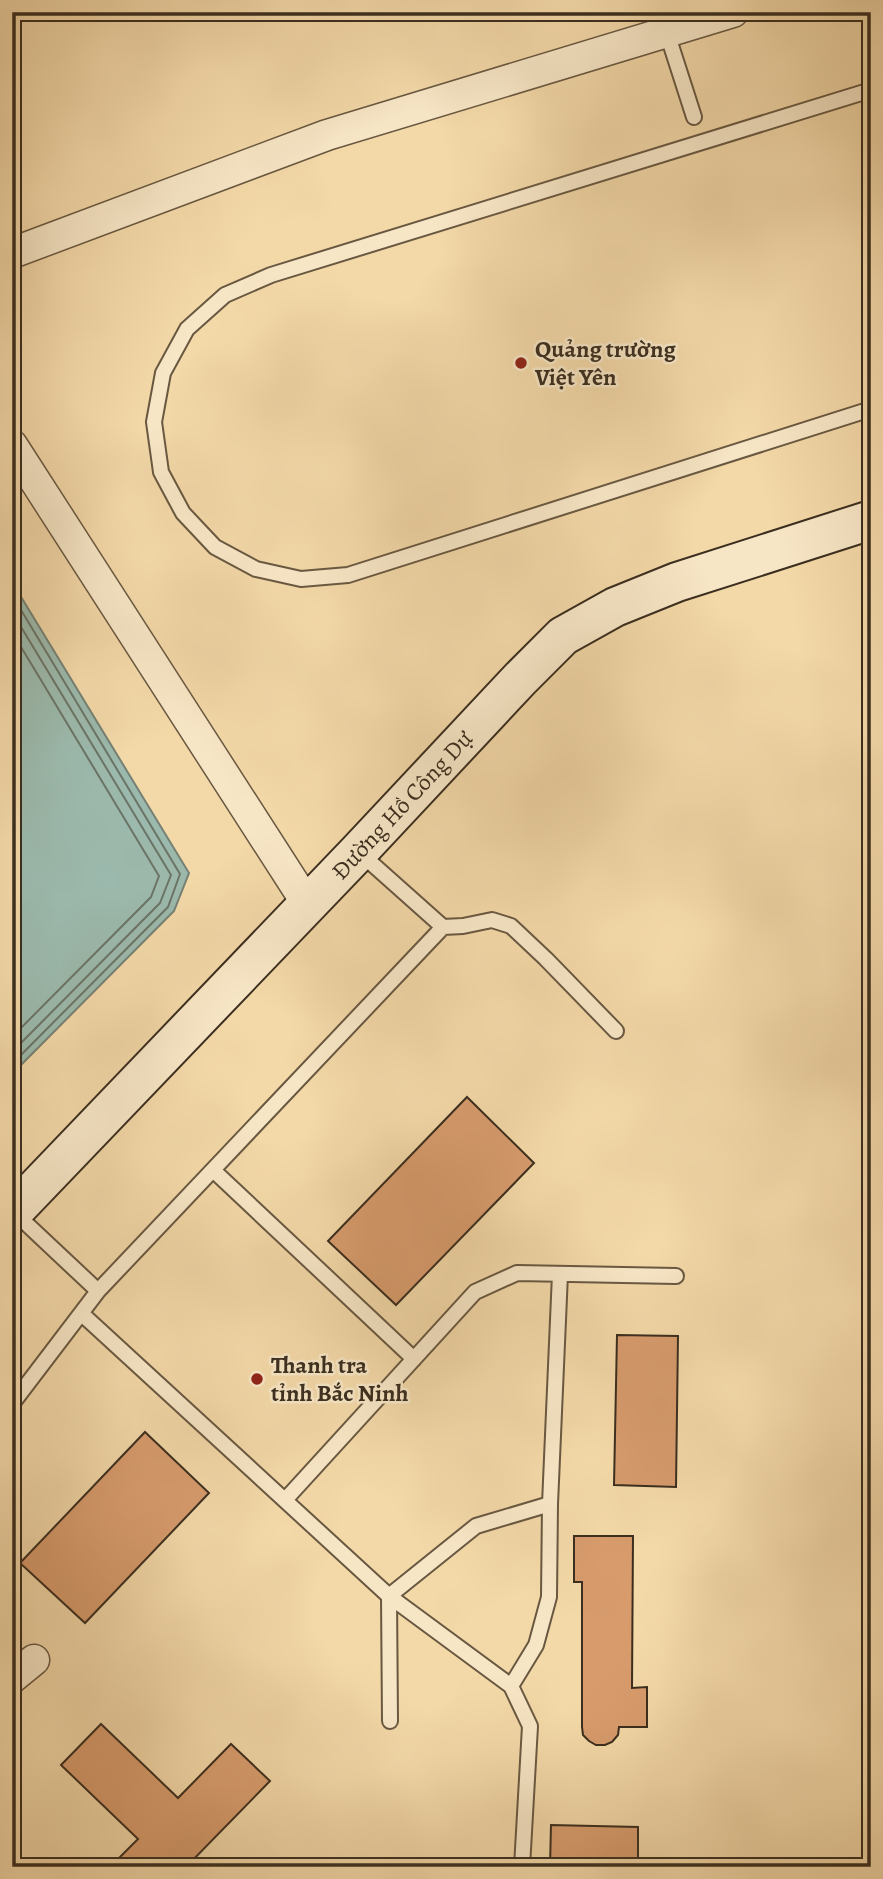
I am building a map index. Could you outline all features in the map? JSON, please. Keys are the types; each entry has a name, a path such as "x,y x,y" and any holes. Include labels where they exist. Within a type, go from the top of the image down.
{"street":[{"path":"12,253 327,135 733,12"},
{"path":"12,446 308,905"},
{"name":"Đường Hồ Công Dự","path":"13,1212 563,636 615,607 677,582 871,520"}],"lane":[{"path":"868,12 871,21"},
{"path":"667,33 694,117"},
{"path":"871,90 271,275 225,295 187,329 163,373 154,422 162,472 183,513 215,547 256,569 301,579 348,575 871,409"},
{"path":"358,852 443,927"},
{"path":"12,1404 99,1291 443,927 492,920 511,926 616,1031"},
{"path":"213,1170 414,1359"},
{"path":"13,1212 99,1291"},
{"path":"285,1500 475,1292 517,1273 676,1276"},
{"path":"511,1686 536,1645 549,1597 550,1504 560,1274"},
{"path":"82,1314 389,1596 511,1686 530,1726 522,1867"},
{"path":"389,1596 476,1526 550,1504"},
{"path":"389,1596 390,1721"}],"water":[{"path":"12,582 189,873 174,911 12,1074"}],"building":[{"path":"467,1097 534,1163 396,1305 328,1241"},
{"path":"617,1335 678,1336 676,1487 614,1485"},
{"path":"145,1432 209,1493 85,1623 20,1563"},
{"path":"574,1536 633,1536 632,1688 647,1687 647,1727 619,1727 618,1735 605,1745 596,1745 583,1735 582,1582 574,1582"},
{"path":"101,1724 178,1798 231,1744 270,1781 186,1867 122,1867 116,1861 138,1839 61,1765"},
{"path":"551,1825 638,1827 638,1867 550,1867"}],"place":[{"name":"Quảng trường Việt Yên","path":"521,363"},
{"name":"Thanh tra tỉnh Bắc Ninh","path":"257,1379"}]}
